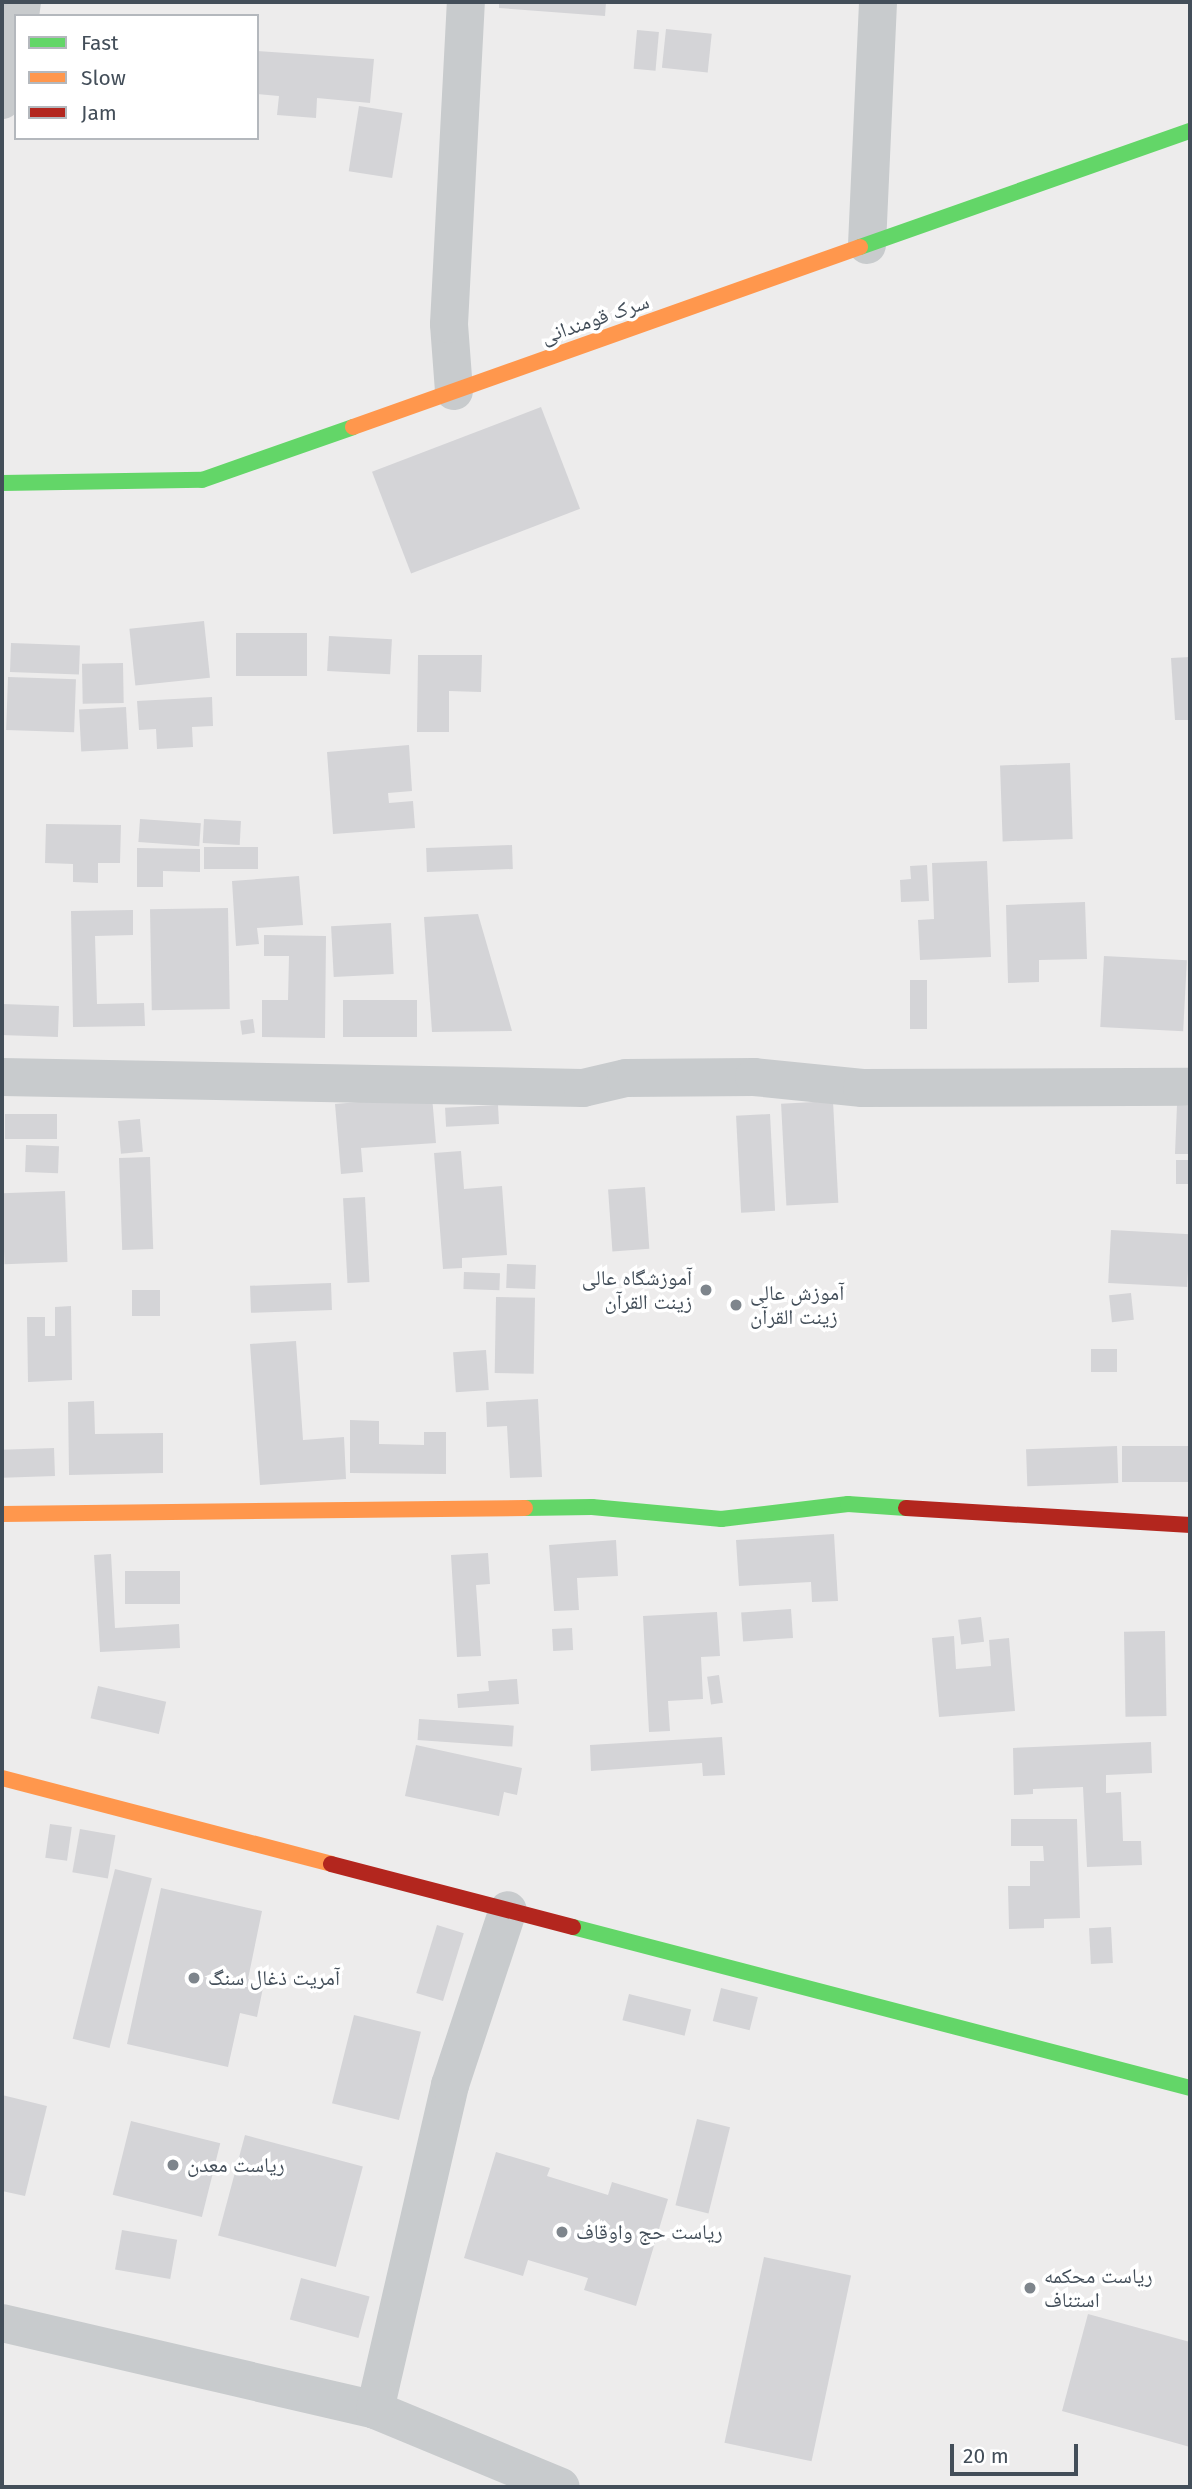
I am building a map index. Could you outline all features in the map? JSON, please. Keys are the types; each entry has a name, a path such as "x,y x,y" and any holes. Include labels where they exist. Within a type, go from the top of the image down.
{"street":[{"path":"454,391 449,324 466,2"},
{"path":"867,245 878,2"},
{"path":"2,100 14,43"},
{"name":"سرک قومندانی","path":"2,483 202,480 1190,131"},
{"path":"2,1077 583,1088 626,1079 754,1077 862,1088 1190,1087"},
{"path":"2,1514 592,1507 721,1519 848,1504 1190,1525"},
{"path":"2,1778 1190,2088"},
{"path":"375,2410 450,2085 508,1910"},
{"path":"2,2323 375,2410 561,2487"}],"building":[{"path":"499,2 606,2 605,16 499,8"},
{"path":"666,29 712,34 708,73 662,68"},
{"path":"637,30 659,32 656,71 634,69"},
{"path":"259,51 374,59 370,103 317,98 316,118 277,115 279,96 259,94"},
{"path":"359,106 402,113 392,178 349,171"},
{"path":"541,407 580,509 411,574 372,472"},
{"path":"204,621 210,678 135,686 129,629"},
{"path":"236,633 307,633 307,676 236,676"},
{"path":"329,636 392,639 390,674 327,671"},
{"path":"11,643 80,645 79,674 10,672"},
{"path":"418,655 482,655 481,692 449,691 449,732 417,732"},
{"path":"1190,657 1190,720 1175,720 1171,658"},
{"path":"123,663 124,703 83,704 82,664"},
{"path":"8,677 76,679 74,732 6,730"},
{"path":"212,697 213,726 192,727 193,747 157,749 156,729 139,730 137,701"},
{"path":"126,707 128,749 81,751 79,709"},
{"path":"409,745 412,791 388,793 389,803 413,801 415,828 333,834 327,752"},
{"path":"1070,763 1073,839 1003,841 1000,765"},
{"path":"140,819 201,823 199,846 138,842"},
{"path":"204,819 241,821 240,845 203,843"},
{"path":"46,824 121,825 120,863 98,863 98,883 73,882 73,864 45,863"},
{"path":"512,845 513,869 427,872 426,848"},
{"path":"204,847 258,847 258,869 204,869"},
{"path":"137,848 200,849 200,872 163,871 163,887 137,887"},
{"path":"987,861 991,957 920,960 918,920 934,919 932,863"},
{"path":"927,865 929,901 901,902 900,880 911,879 910,866"},
{"path":"299,876 303,925 257,928 259,944 236,946 232,881"},
{"path":"1085,902 1087,959 1039,960 1039,982 1008,983 1006,905"},
{"path":"228,908 230,1009 152,1010 150,909"},
{"path":"133,910 133,935 95,936 97,1004 144,1003 145,1026 73,1027 71,911"},
{"path":"478,914 512,1031 432,1032 424,917"},
{"path":"391,923 394,974 334,977 331,926"},
{"path":"264,935 326,936 325,1038 262,1037 262,1000 288,1000 289,956 264,956"},
{"path":"1104,956 1187,960 1183,1031 1100,1027"},
{"path":"910,980 927,980 927,1029 910,1029"},
{"path":"343,1000 417,1000 417,1037 343,1037"},
{"path":"2,1004 59,1006 58,1037 2,1035"},
{"path":"253,1019 255,1033 242,1035 240,1021"},
{"path":"432,1096 436,1143 361,1148 363,1172 341,1174 335,1104"},
{"path":"833,1101 838,1203 786,1206 781,1104"},
{"path":"498,1105 499,1124 446,1127 445,1108"},
{"path":"1177,1105 1190,1106 1190,1154 1175,1154"},
{"path":"5,1114 57,1114 57,1139 5,1139"},
{"path":"770,1114 775,1211 741,1213 736,1116"},
{"path":"140,1119 143,1152 121,1154 118,1121"},
{"path":"26,1145 59,1146 58,1173 25,1172"},
{"path":"461,1151 464,1189 502,1186 507,1255 462,1258 462,1268 443,1269 434,1153"},
{"path":"150,1157 153,1249 122,1250 119,1158"},
{"path":"1176,1160 1190,1160 1190,1184 1176,1184"},
{"path":"645,1187 649,1249 612,1251 608,1190"},
{"path":"65,1191 67,1262 5,1264 2,1193"},
{"path":"365,1197 369,1282 347,1283 343,1198"},
{"path":"1111,1230 1190,1234 1187,1287 1108,1283"},
{"path":"507,1264 536,1265 535,1289 506,1288"},
{"path":"464,1272 500,1273 499,1290 463,1289"},
{"path":"331,1283 332,1310 251,1313 250,1286"},
{"path":"132,1290 160,1290 160,1316 132,1316"},
{"path":"1131,1293 1134,1320 1112,1322 1109,1295"},
{"path":"496,1297 535,1298 534,1374 495,1373"},
{"path":"71,1306 72,1380 28,1382 27,1317 45,1317 45,1336 55,1336 55,1307"},
{"path":"296,1341 303,1440 344,1437 346,1479 260,1485 250,1344"},
{"path":"1091,1349 1117,1349 1117,1372 1091,1372"},
{"path":"486,1350 489,1390 456,1392 453,1352"},
{"path":"538,1399 542,1477 510,1478 507,1426 487,1427 486,1402"},
{"path":"94,1401 95,1434 163,1433 163,1473 69,1475 68,1402"},
{"path":"350,1420 379,1421 379,1444 424,1445 424,1432 446,1432 446,1474 350,1473"},
{"path":"1117,1446 1118,1483 1027,1486 1026,1449"},
{"path":"1122,1446 1190,1446 1190,1482 1122,1482"},
{"path":"54,1448 55,1476 3,1478 2,1450"},
{"path":"834,1534 838,1601 812,1602 811,1582 739,1586 736,1540"},
{"path":"616,1540 618,1576 577,1578 579,1610 554,1611 549,1545"},
{"path":"488,1553 490,1584 476,1585 481,1656 457,1657 451,1555"},
{"path":"111,1554 115,1628 179,1624 180,1648 100,1652 94,1555"},
{"path":"125,1571 180,1571 180,1604 125,1604"},
{"path":"791,1609 793,1638 743,1641 741,1612"},
{"path":"717,1612 720,1656 701,1657 703,1699 668,1701 670,1731 649,1732 643,1616"},
{"path":"981,1617 984,1642 961,1645 958,1620"},
{"path":"572,1628 573,1650 553,1651 552,1629"},
{"path":"1165,1631 1166,1716 1125,1717 1124,1632"},
{"path":"954,1636 956,1669 991,1666 989,1640 1009,1638 1015,1711 939,1717 932,1638"},
{"path":"719,1675 723,1703 711,1704 707,1677"},
{"path":"517,1679 519,1704 458,1708 457,1694 489,1691 488,1681"},
{"path":"98,1686 166,1702 159,1734 91,1718"},
{"path":"419,1719 514,1726 512,1747 418,1740"},
{"path":"722,1737 725,1775 703,1776 702,1763 591,1771 590,1745"},
{"path":"1151,1742 1152,1773 1106,1775 1106,1793 1121,1792 1123,1841 1141,1841 1142,1865 1087,1867 1083,1787 1033,1789 1033,1794 1014,1795 1013,1748"},
{"path":"416,1745 522,1768 517,1795 504,1792 499,1816 405,1796"},
{"path":"1011,1819 1077,1819 1080,1918 1044,1919 1044,1928 1009,1929 1008,1886 1030,1886 1030,1861 1044,1861 1043,1846 1011,1846"},
{"path":"50,1824 72,1827 67,1861 45,1858"},
{"path":"80,1829 115,1835 108,1879 72,1872"},
{"path":"115,1869 152,1878 110,2048 73,2039"},
{"path":"161,1888 262,1911 248,1979 264,1983 257,2017 240,2013 228,2067 127,2044"},
{"path":"437,1925 464,1933 443,2001 416,1993"},
{"path":"1111,1927 1113,1963 1091,1964 1089,1928"},
{"path":"721,1988 758,1997 750,2030 713,2021"},
{"path":"629,1994 691,2009 685,2036 622,2020"},
{"path":"354,2015 421,2032 399,2120 332,2103"},
{"path":"2,2095 47,2106 25,2196 2,2191"},
{"path":"697,2119 730,2127 708,2214 675,2205"},
{"path":"131,2121 220,2143 202,2217 113,2195"},
{"path":"245,2135 363,2167 336,2267 218,2235"},
{"path":"496,2152 550,2168 547,2176 608,2195 612,2182 668,2199 636,2306 584,2290 588,2278 528,2260 523,2276 464,2258"},
{"path":"122,2230 177,2240 170,2279 115,2269"},
{"path":"764,2257 851,2276 812,2461 724,2443"},
{"path":"301,2278 370,2296 358,2338 290,2320"},
{"path":"1088,2314 1190,2342 1190,2447 1062,2411"}],"traffic: fast":[{"path":"860,247 1190,131"},
{"path":"2,483 202,480 353,427"},
{"path":"525,1508 592,1507 721,1519 848,1504 906,1508"},
{"path":"573,1927 1190,2088"}],"traffic: slow":[{"path":"353,427 860,247"},
{"path":"2,1514 525,1508"},
{"path":"2,1778 331,1864"}],"traffic: jam":[{"path":"906,1508 1190,1525"},
{"path":"331,1864 573,1927"}],"place":[{"name":"آموزشگاه عالی زینت القرآن","path":"706,1290"},
{"name":"آموزش عالی زینت القرآن","path":"736,1305"},
{"name":"آمریت ذغال سنگ","path":"194,1978"},
{"name":"ریاست معدن","path":"173,2165"},
{"name":"ریاست حج واوقاف","path":"562,2232"},
{"name":"ریاست محکمه استناف","path":"1030,2288"}]}
